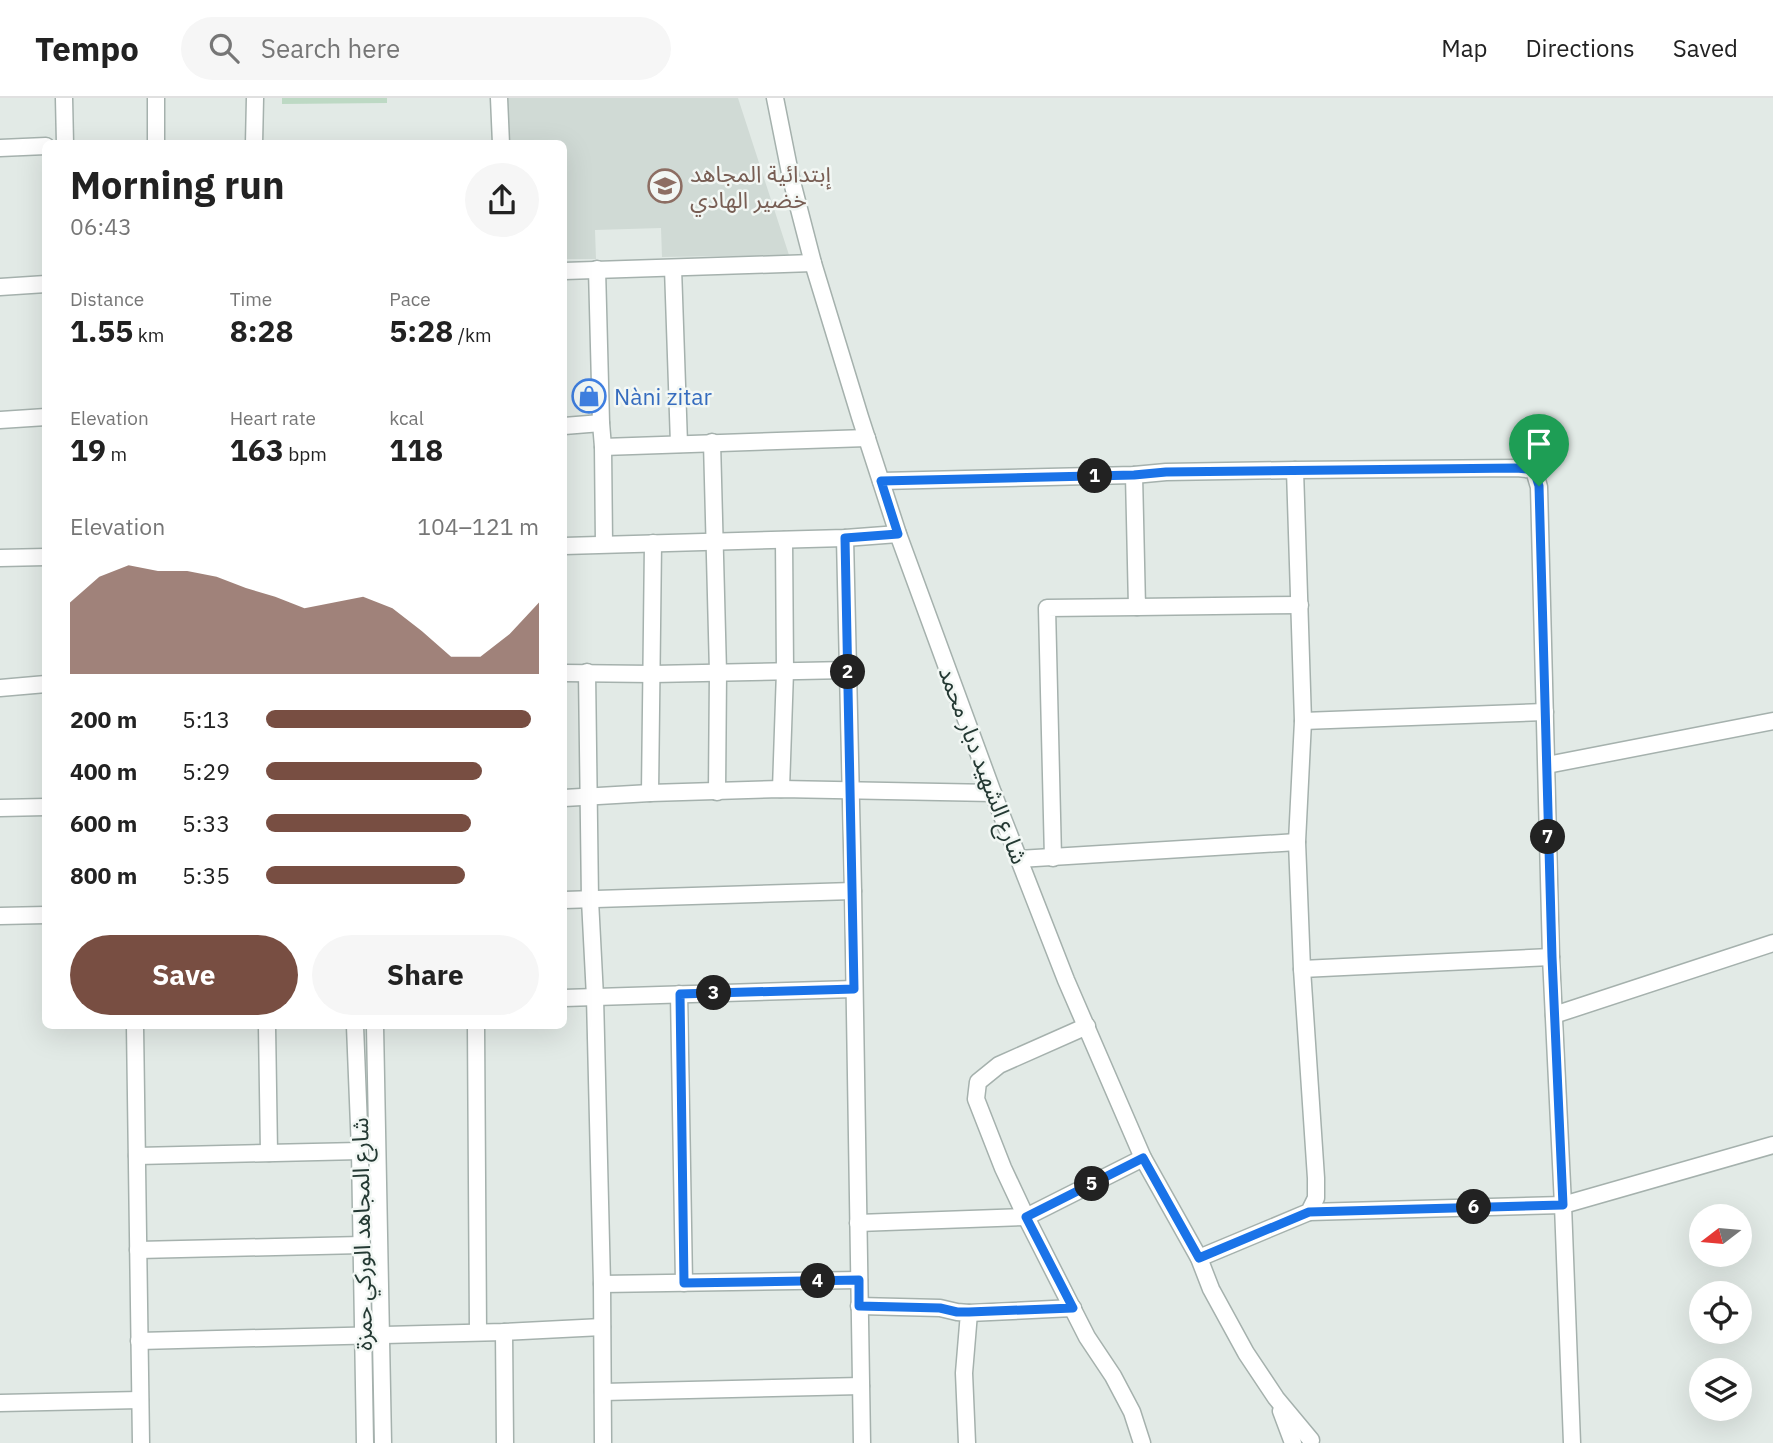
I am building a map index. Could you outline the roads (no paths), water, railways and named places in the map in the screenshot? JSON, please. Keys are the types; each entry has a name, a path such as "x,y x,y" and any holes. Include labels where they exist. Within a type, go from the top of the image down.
{"street":[{"path":"64,98 65,140"},
{"path":"156,98 156,140"},
{"path":"254,140 255,98"},
{"path":"499,98 500,140"},
{"name":"شارع الشهيد دبار محمد","path":"775,98 791,178 813,263 867,438 898,534 993,793 1066,980 1143,1158 1199,1258 1211,1289 1240,1342 1276,1398"},
{"path":"0,148 42,146"},
{"path":"567,271 813,263"},
{"path":"673,268 680,444"},
{"path":"597,270 604,544"},
{"path":"0,286 42,284"},
{"path":"0,420 42,417"},
{"path":"567,426 601,423"},
{"path":"603,447 867,438"},
{"path":"712,442 718,672 717,792"},
{"path":"1295,470 1303,721 1297,842 1302,970 1316,1178 1315,1198 1309,1212"},
{"path":"881,481 1166,472 1534,470 1539,486 1554,1016 1572,1443"},
{"path":"1134,475 1137,607"},
{"path":"567,546 845,538 898,534"},
{"path":"845,538 862,1443"},
{"path":"781,789 785,671 784,540"},
{"path":"650,793 653,543"},
{"path":"0,558 42,557"},
{"path":"1053,858 1048,608 1300,605"},
{"path":"567,673 848,670"},
{"path":"587,672 590,900 602,1284 603,1443"},
{"path":"0,688 42,684"},
{"path":"1303,721 1545,712"},
{"path":"1547,765 1773,721"},
{"path":"567,799 781,789 993,793"},
{"path":"0,808 42,807"},
{"path":"1019,859 1297,842"},
{"path":"567,900 853,891"},
{"path":"0,916 42,915"},
{"path":"1554,1016 1773,943"},
{"path":"1302,970 1552,957"},
{"path":"567,998 854,989"},
{"path":"680,994 684,1283"},
{"path":"1087,1026 999,1065 978,1082 976,1098 1003,1168 1026,1217 1087,1337 1113,1376 1132,1412 1142,1443"},
{"path":"135,1029 141,1443"},
{"path":"267,1029 269,1153"},
{"name":"شارع المجاهد الوركي حمزة","path":"355,1029 365,1443"},
{"name":"شارع المجاهد الوركي حمزة","path":"375,1029 383,1443"},
{"path":"476,1029 478,1332"},
{"path":"1199,1258 1309,1212 1563,1205 1773,1146"},
{"path":"137,1156 360,1151"},
{"path":"858,1223 1026,1217 1143,1158"},
{"path":"138,1250 362,1245"},
{"path":"602,1284 859,1280"},
{"path":"859,1306 940,1308 957,1312 1073,1308"},
{"path":"967,1443 964,1373 969,1312"},
{"path":"139,1341 602,1327"},
{"path":"504,1332 505,1443"},
{"path":"603,1392 861,1386"},
{"path":"1276,1398 1314,1442"},
{"path":"1276,1398 1293,1443"},
{"path":"0,1404 140,1400"}],"place":[{"name":"إبتدائية المجاهد خضير الهادي","path":"665,186"},
{"name":"Nàni zitar","path":"589,396"}]}
